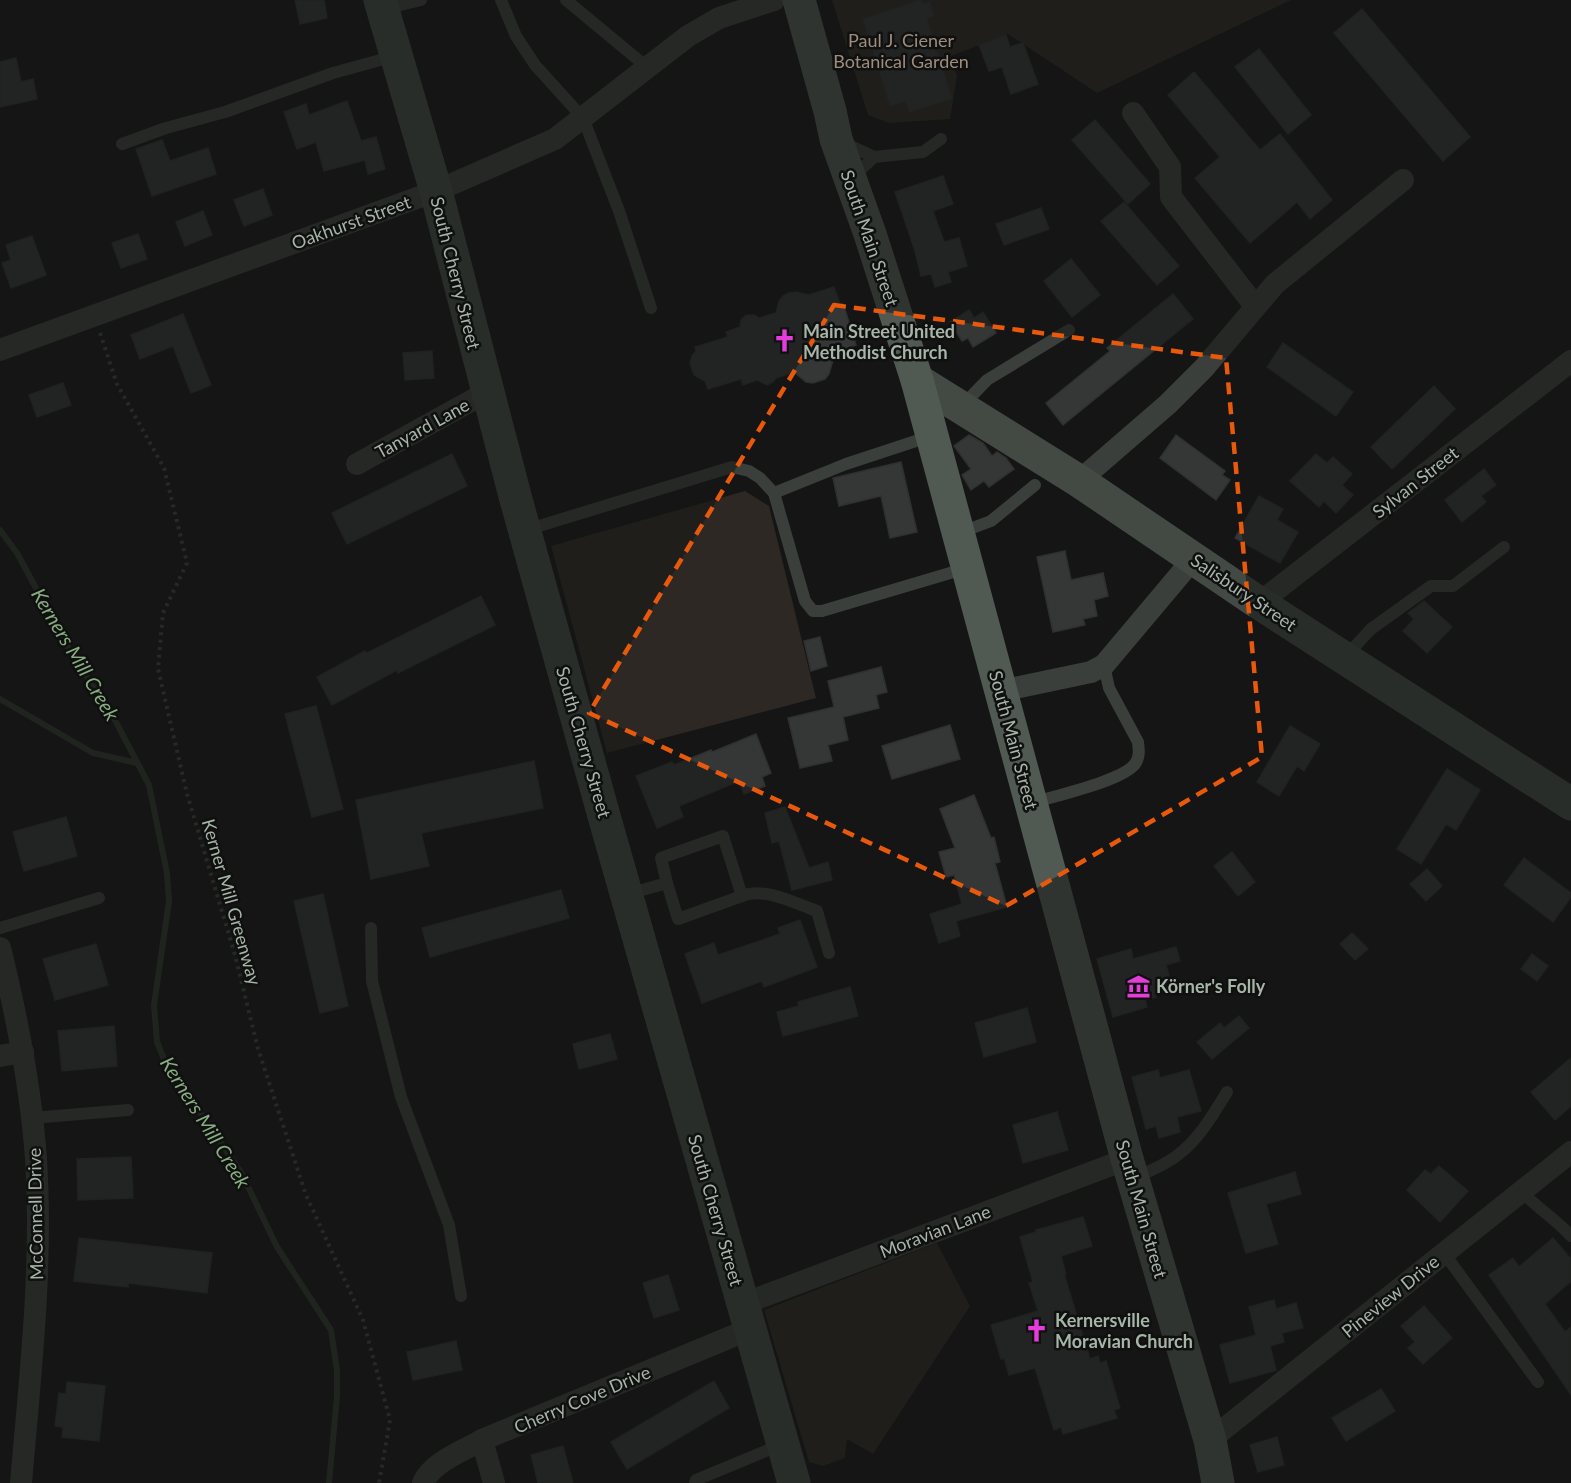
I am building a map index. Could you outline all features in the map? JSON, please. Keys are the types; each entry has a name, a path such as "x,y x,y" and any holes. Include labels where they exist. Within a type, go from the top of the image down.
{"main road":[{"name":"South Main Street","path":"799,0 836,139 870,234 917,380 1130,1169 1210,1440 1218,1483"},
{"name":"South Cherry Street","path":"381,5 436,191 487,392 626,894 794,1483"},
{"name":"Salisbury Street","path":"917,380 1079,482 1259,603 1570,802"}],"street":[{"name":"Oakhurst Street","path":"0,350 436,191 555,139 688,36 719,18 774,0"},
{"path":"1133,113 1170,167 1171,197 1255,306"},
{"path":"1079,482 1168,404 1204,368 1275,284 1402,180"},
{"name":"Sylvan Street","path":"1259,603 1571,362"},
{"name":"Tanyard Lane","path":"357,464 487,392"},
{"path":"1000,691 1091,672 1104,665 1194,558"},
{"name":"McConnell Drive","path":"0,948 23,1052 36,1160 35,1321 21,1483"},
{"path":"0,1056 23,1052"},
{"name":"Pineview Drive","path":"1210,1440 1571,1152"},
{"name":"Moravian Lane","path":"746,1316 1130,1169"},
{"name":"Cherry Cove Drive","path":"423,1483 430,1473 444,1461 482,1440 746,1316"},
{"path":"482,1440 494,1483"}],"lane":[{"path":"381,5 421,0"},
{"path":"501,0 516,36 535,65 583,118 619,211 651,308"},
{"path":"566,0 648,68"},
{"path":"122,144 166,128 225,112 333,73 396,56"},
{"path":"836,139 874,157 923,152 941,139"},
{"path":"850,180 874,157"},
{"path":"961,407 987,380 1069,330"},
{"path":"774,493 846,464 932,435"},
{"path":"525,531 732,467 749,471 760,478 774,493 805,601 813,611 968,568"},
{"path":"958,533 991,522 1035,485"},
{"path":"1344,657 1371,629 1431,586 1453,586 1503,547"},
{"path":"1031,803 1125,773 1134,766 1138,759 1140,751 1138,742 1109,688 1104,665"},
{"path":"742,896 723,836 661,858 678,918 742,896 752,892 766,893 817,911 829,953"},
{"path":"626,894 667,884"},
{"path":"0,928 99,898"},
{"path":"371,928 372,981 401,1097 449,1225 461,1296"},
{"path":"1130,1169 1157,1167 1180,1154 1205,1127 1227,1092"},
{"path":"32,1118 128,1110"},
{"path":"1521,1191 1538,1208 1558,1221 1571,1236"},
{"path":"1444,1253 1538,1382"},
{"path":"695,1483 696,1480 783,1444"}],"path":[{"name":"Kerner Mill Greenway","path":"99,331 117,384 164,468 187,563 163,613 158,669 187,794 235,955 258,1049 306,1195 363,1320 390,1420 379,1483"}],"highlighted area":[{"path":"834,305 1226,358 1262,757 1006,906 589,713"}],"green space":[{"name":"Paul J. Ciener Botanical Garden","path":"832,0 1291,0 1097,93 1008,34 951,56 957,76 950,119 889,123 868,115"},
{"path":"745,491 769,506 816,698 607,753 551,546"},
{"path":"937,1243 970,1306 873,1454 847,1439 845,1458 823,1466 809,1462 764,1310"}],"building":[{"path":"295,0 324,0 327,18 300,24"},
{"path":"920,0 923,4 930,2 934,16 927,19 952,99 909,112 906,101 890,106 863,19"},
{"path":"1362,9 1470,137 1443,161 1334,33"},
{"path":"1006,35 1010,47 1023,43 1038,84 1011,94 1002,67 989,71 979,45"},
{"path":"1259,49 1311,115 1288,134 1235,67"},
{"path":"16,58 21,82 33,79 37,99 0,107 0,62"},
{"path":"1194,72 1260,150 1280,134 1332,200 1310,219 1297,202 1250,243 1195,178 1220,157 1168,95"},
{"path":"347,101 361,141 376,137 385,169 368,174 365,160 324,171 316,142 297,149 284,112 306,104 309,115"},
{"path":"1095,120 1150,184 1128,204 1072,140"},
{"path":"162,140 170,161 208,148 216,174 152,196 136,149"},
{"path":"943,176 953,204 933,211 944,242 959,238 967,266 948,272 951,282 935,287 931,274 921,276 895,192"},
{"path":"263,189 272,215 244,226 234,200"},
{"path":"1124,202 1179,266 1157,285 1101,221"},
{"path":"1041,208 1049,229 1004,245 996,224"},
{"path":"203,211 212,235 185,246 176,222"},
{"path":"138,234 147,259 121,268 112,243"},
{"path":"32,236 46,275 11,288 2,263 11,260 6,245"},
{"path":"1071,259 1100,295 1072,317 1044,281"},
{"name":"Main Street United Methodist Church","path":"834,287 840,304 843,303 856,345 850,347 852,354 833,360 825,379 813,383 806,382 794,372 776,378 767,385 757,380 743,385 741,379 708,389 705,381 694,375 690,363 696,351 695,347 728,337 726,332 740,327 741,320 746,315 759,318 776,313 779,301 789,293 809,295"},
{"path":"1173,294 1193,319 1063,425 1046,403 1110,351 1107,348"},
{"path":"969,310 974,318 983,312 996,333 973,347 968,338 962,341 950,322"},
{"path":"183,314 211,385 191,393 173,346 140,359 131,335"},
{"path":"1283,343 1353,392 1336,416 1267,367"},
{"path":"432,351 434,378 405,380 403,353"},
{"path":"63,383 71,405 37,417 29,395"},
{"path":"1434,386 1455,409 1392,469 1371,447"},
{"path":"969,435 983,443 992,456 997,452 1006,458 1014,469 989,487 984,481 971,490 962,475 971,469 954,446"},
{"path":"1176,435 1225,471 1222,475 1230,480 1216,500 1160,458"},
{"path":"452,454 467,486 347,544 332,513"},
{"path":"1316,454 1327,463 1333,457 1352,474 1342,485 1353,495 1336,513 1324,501 1319,507 1290,481"},
{"path":"901,462 917,532 890,538 881,496 839,506 833,478"},
{"path":"1484,469 1496,485 1481,496 1486,502 1462,522 1445,500"},
{"path":"1259,496 1283,509 1277,520 1298,532 1280,563 1235,538"},
{"path":"1065,551 1071,580 1103,573 1108,596 1094,600 1097,616 1083,619 1085,625 1053,632 1037,557"},
{"path":"481,596 495,625 398,673 397,670 332,705 317,677 365,651 367,653"},
{"path":"1424,601 1452,627 1427,653 1403,631 1414,619 1408,613"},
{"path":"820,637 827,666 811,671 804,641"},
{"path":"881,667 887,692 876,695 879,708 843,717 848,740 828,745 832,761 800,768 788,718 834,707 828,681"},
{"path":"316,706 343,809 312,817 285,714"},
{"path":"950,725 960,759 892,779 882,746"},
{"path":"1290,726 1320,744 1304,771 1297,766 1279,796 1257,782"},
{"path":"756,734 771,773 762,777 765,786 744,794 739,781 679,806 683,817 657,828 636,776 672,762 674,765 711,750 712,752"},
{"path":"534,761 543,808 421,833 429,866 371,879 356,800"},
{"path":"1447,769 1480,790 1456,830 1446,824 1421,864 1397,849"},
{"path":"974,795 991,838 994,837 1000,862 995,863 1007,907 956,921 960,936 939,943 930,914 962,904 954,875 946,877 939,852 955,848 940,809"},
{"path":"785,807 809,868 828,862 832,880 792,890 779,841 772,843 765,813"},
{"path":"66,817 77,856 24,871 13,832"},
{"path":"1232,852 1255,882 1238,896 1214,866"},
{"path":"1524,858 1571,893 1571,897 1553,922 1504,885"},
{"path":"1427,869 1442,886 1426,901 1410,884"},
{"path":"561,890 569,918 430,957 422,928"},
{"path":"323,894 348,1006 320,1013 294,901"},
{"path":"800,920 817,967 764,987 762,981 702,1003 685,954 714,943 718,955 780,934 778,928"},
{"path":"1352,933 1368,949 1355,960 1340,944"},
{"path":"96,944 108,985 55,1000 43,959"},
{"name":"Körner's Folly","path":"1176,947 1180,961 1166,965 1173,989 1155,994 1156,997 1145,1000 1147,1007 1113,1017 1097,959 1131,949 1133,959"},
{"path":"1532,954 1548,966 1537,981 1521,969"},
{"path":"850,987 858,1016 783,1036 777,1012 799,1006 798,1002"},
{"path":"1027,1008 1036,1042 984,1057 975,1023"},
{"path":"1239,1016 1249,1028 1212,1059 1197,1042 1220,1023 1224,1028"},
{"path":"114,1026 117,1066 62,1071 58,1031"},
{"path":"610,1034 617,1059 579,1069 573,1044"},
{"path":"1571,1058 1571,1106 1555,1120 1531,1092"},
{"path":"1158,1070 1160,1078 1189,1070 1201,1111 1177,1117 1180,1132 1159,1138 1156,1126 1146,1129 1132,1077"},
{"path":"1057,1112 1068,1150 1023,1163 1013,1125"},
{"path":"131,1157 133,1198 78,1200 77,1159"},
{"path":"1439,1166 1468,1191 1440,1222 1407,1190 1425,1170 1431,1174"},
{"path":"1295,1172 1301,1194 1266,1204 1278,1244 1246,1253 1228,1193"},
{"name":"Kernersville Moravian Church","path":"1083,1217 1092,1246 1061,1256 1066,1274 1064,1274 1090,1359 1098,1356 1100,1363 1106,1361 1120,1408 1114,1410 1117,1418 1063,1434 1061,1427 1054,1430 1035,1368 1009,1375 1004,1358 1001,1359 991,1325 1038,1311 1029,1283 1033,1282 1020,1237 1036,1232 1036,1230"},
{"path":"79,1238 212,1253 207,1293 128,1283 128,1287 74,1281"},
{"path":"1553,1238 1571,1259 1571,1281 1545,1304 1565,1332 1571,1327 1571,1395 1489,1275 1513,1258 1519,1267"},
{"path":"668,1275 679,1310 654,1318 643,1283"},
{"path":"1274,1300 1276,1309 1296,1303 1303,1328 1282,1333 1284,1342 1270,1346 1276,1370 1230,1383 1220,1345 1256,1335 1249,1307"},
{"path":"1424,1306 1452,1338 1423,1364 1408,1348 1415,1342 1401,1326"},
{"path":"456,1341 462,1370 413,1380 407,1352"},
{"path":"714,1381 729,1408 627,1469 611,1442"},
{"path":"67,1382 105,1386 99,1441 62,1437 63,1427 55,1426 59,1393 66,1394"},
{"path":"1381,1389 1395,1411 1346,1441 1332,1418"},
{"path":"1277,1437 1284,1465 1258,1472 1250,1445"},
{"path":"563,1446 573,1483 538,1483 531,1455"}],"waterway":[{"name":"Kerners Mill Creek","path":"0,530 17,553 69,649 116,722 149,785 167,873 169,901 154,1005 157,1042 168,1069 242,1174 277,1247 331,1330 337,1371 337,1396 329,1483"},
{"path":"0,699 93,753 137,763"}],"place":[{"name":"Main Street United Methodist Church","path":"785,341"},
{"name":"Körner's Folly","path":"1138,986"},
{"name":"Kernersville Moravian Church","path":"1037,1330"}]}
